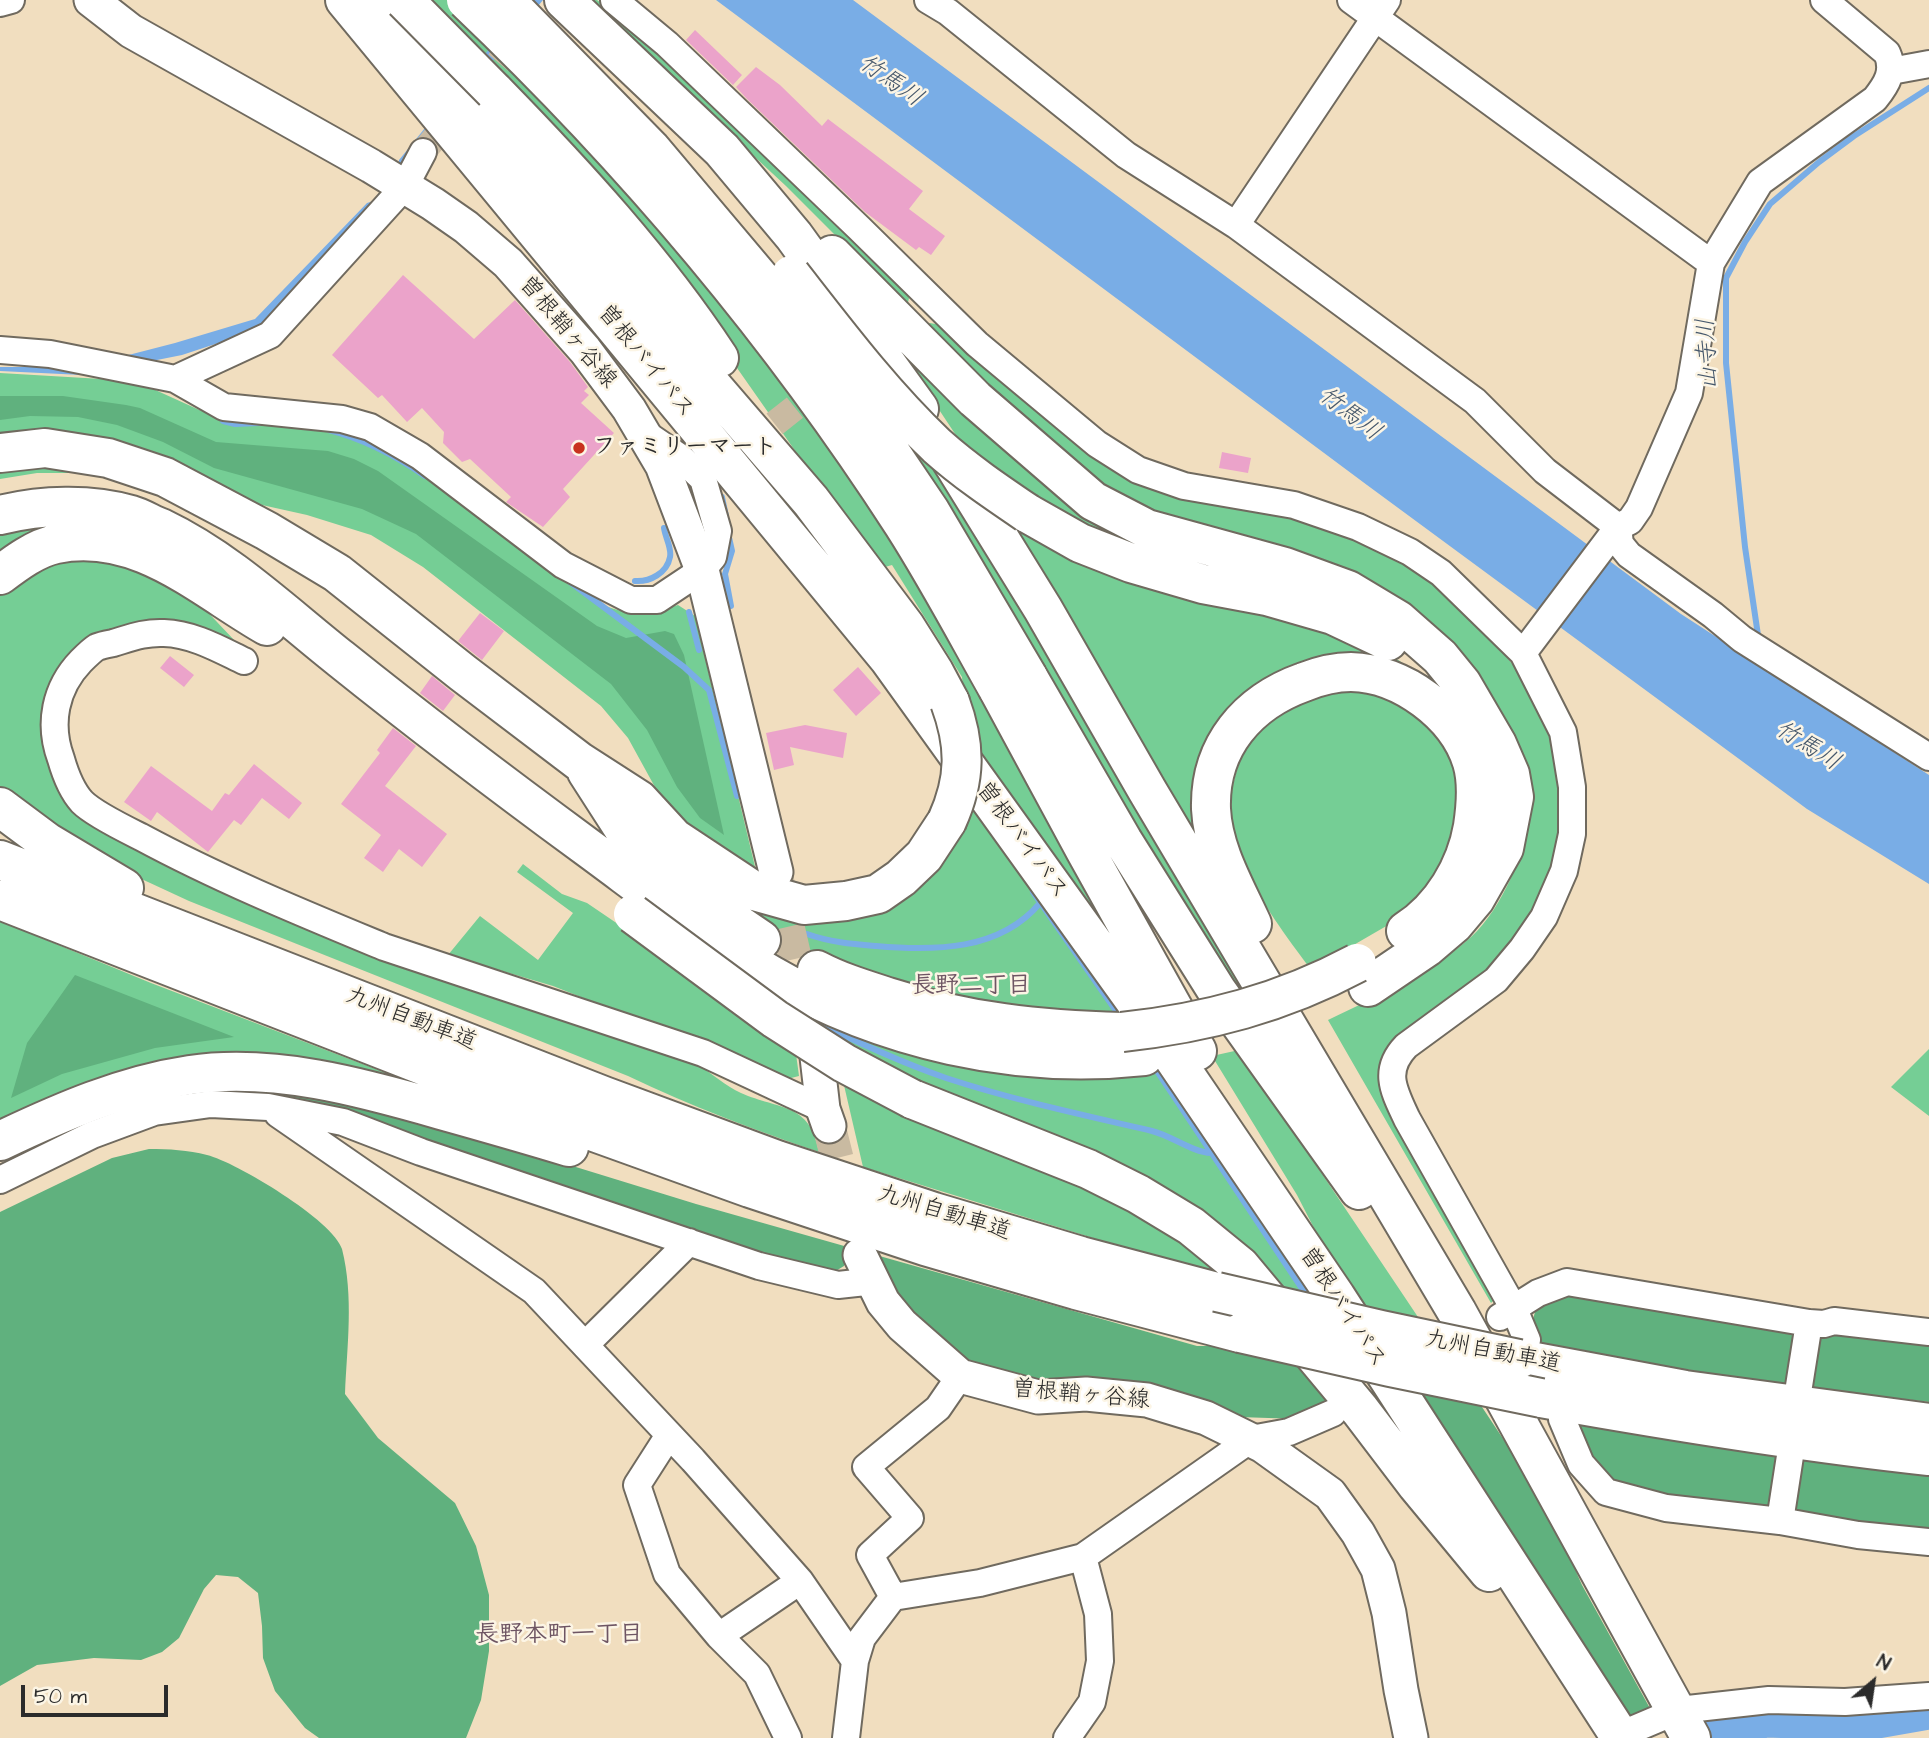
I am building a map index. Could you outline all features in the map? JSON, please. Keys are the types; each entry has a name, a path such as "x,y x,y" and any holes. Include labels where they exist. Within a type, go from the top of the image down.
{"highway":[{"name":"曽根バイパス","path":"345,0 889,659 1135,1001 1336,1297 1618,1737"},
{"path":"0,453 44,448 108,458 165,477 267,531 337,573 580,762 639,800 674,838 754,891 804,905 846,901 878,894 901,878 924,856 947,821 956,801 962,756 960,730 950,702 905,626 811,501 380,0"},
{"path":"404,0 610,215 711,347 811,501"},
{"path":"466,0 566,98 693,240 856,454 1123,841 1217,991 1435,1301 1568,1516"},
{"path":"505,0 651,149 775,296 880,437 930,511 1013,683 1098,874 1336,1297"},
{"path":"530,0 600,64 710,178 888,395 936,445 965,470 1027,513 1080,543 1131,563 1203,584 1267,596 1333,615 1378,635 1417,659 1476,708"},
{"path":"0,515 41,508 97,508 133,515 211,554 384,694 690,923 771,975 833,1007 925,1040 988,1054 1116,1059 1133,1044 1175,1026 1214,1018 1322,981 1362,975 1427,947 1454,924 1475,899 1504,848 1514,797 1510,774 1497,744 1462,684 1440,657 1398,620 1348,590 1284,568 1147,529 1094,501 975,399 772,194 564,0"},
{"path":"722,150 794,236 910,396 980,505 1457,1312"},
{"path":"0,490 49,484 94,483 157,500 247,552 337,573"},
{"path":"0,575 21,559 54,544 90,540 124,547 160,560 239,610 384,694"},
{"path":"1362,975 1434,907 1453,882 1467,852 1476,803 1472,762 1451,722 1422,697 1390,681 1352,672 1323,675 1287,688 1254,708 1230,735 1214,771 1211,809 1219,850 1269,963 1362,1122 1457,1312 1683,1723"},
{"path":"580,762 623,828 652,858 733,921 772,947 838,981 933,1012 1004,1025 1067,1031 1133,1044"},
{"path":"474,763 633,914 775,1019 844,1063 912,1099 1077,1164 1138,1194 1191,1226 1240,1266 1548,1643 1618,1737"},
{"path":"0,807 47,842 115,883 281,969"},
{"name":"九州自動車道","path":"0,860 604,1096 777,1160 934,1212 1068,1252 1217,1292 1381,1330 1523,1350 1685,1390 1929,1423"},
{"name":"九州自動車道","path":"0,900 586,1129 750,1188 925,1246 1076,1290 1240,1334 1390,1367 1551,1408 1929,1456"},
{"path":"0,1141 91,1101 141,1085 191,1075 236,1072 283,1075 381,1093 679,1180 925,1246"}],"main road":[{"name":"曽根鞘ヶ谷線","path":"91,0 131,31 402,184 466,227 508,263 586,350 662,465 702,570 776,872"},
{"path":"817,1057 826,1118"},
{"name":"曽根鞘ヶ谷線","path":"867,1268 883,1302 902,1325 960,1377 1038,1397 1086,1394 1147,1400 1206,1418 1251,1439 1330,1494 1358,1533 1378,1569 1389,1613 1411,1738"}],"street":[{"path":"0,3 11,0"},
{"path":"614,0 667,44 859,228 923,307 1097,444 1138,470 1185,486 1294,505 1358,527 1410,552 1441,573 1524,653 1563,732 1572,787 1572,834 1564,871 1544,917 1496,980 1406,1046 1397,1056 1392,1070 1393,1088 1407,1119 1507,1313 1523,1350"},
{"path":"928,0 948,12 1126,155 1236,225 1475,401 1629,555 1742,639 1929,757"},
{"path":"1351,0 1381,8 1711,263"},
{"path":"1524,653 1611,536 1630,521 1639,508 1689,393 1711,263 1759,182 1875,99 1886,86 1891,71 1887,52 1824,0"},
{"path":"1236,225 1381,8"},
{"path":"1891,71 1929,64"},
{"path":"175,379 270,335 402,184 423,152"},
{"path":"0,350 50,354 175,379 224,407 342,419 370,427 420,456 564,565 631,600 657,600 702,570"},
{"path":"244,661 185,635 165,633 132,636 97,647 90,652 67,679 55,707 57,747 66,774 82,802 120,827 174,855 343,930 384,947 703,1054 826,1118"},
{"path":"0,1180 92,1135 154,1112 211,1104 268,1107 343,1122 421,1152 759,1266 838,1285 867,1268"},
{"path":"268,1107 534,1291 669,1435 800,1581 855,1661"},
{"path":"585,1345 689,1242"},
{"path":"1507,1313 1538,1293 1567,1282 1809,1323 1824,1324 1834,1321 1929,1332"},
{"path":"1799,1386 1809,1323"},
{"path":"893,1597 870,1555 910,1518 866,1467 938,1408 960,1377"},
{"path":"1551,1408 1581,1464 1606,1492 1665,1508 1780,1521 1858,1535 1929,1542"},
{"path":"846,1738 855,1661 862,1638 893,1597 980,1583 1083,1557 1251,1439 1289,1432 1333,1413"},
{"path":"669,1435 637,1485 667,1574 719,1636 757,1674 788,1738"},
{"path":"1780,1521 1790,1456"},
{"path":"1568,1516 1596,1481"},
{"path":"1067,1738 1092,1702 1100,1661 1098,1614 1083,1557"},
{"path":"719,1636 800,1581"},
{"path":"1618,1737 1769,1700 1845,1702 1929,1696"}],"green space":[{"path":"426,0 447,0 520,74 706,278 906,556 1087,892 1160,1002 1082,894 976,758 962,677 892,565 878,569 723,348"},
{"path":"579,0 597,0 609,9 747,132 906,293 909,298 907,307 786,186 688,95"},
{"path":"875,313 1136,538 1129,552 975,464"},
{"path":"930,323 946,326 1108,462 1284,513 1371,544 1434,582 1495,642 1528,684 1547,717 1564,797 1557,862 1515,946 1385,1060 1494,1296 1491,1303 1328,1020 1403,983 1455,950 1483,925 1502,895 1523,848 1528,817 1528,787 1522,758 1512,731 1497,704 1458,652 1176,526 1087,481 926,325"},
{"path":"0,373 119,380 151,388 217,418 349,432 382,447 417,469 602,605 640,614 678,605 695,616 758,879 667,809 628,738 601,706 423,567 371,535 307,515 0,441"},
{"path":"0,396 63,396 126,405 140,408 216,442 328,451 354,459 378,471 597,626 626,638 665,631 674,634 684,655 724,835 700,818 677,787 647,730 611,684 416,534 362,509 214,468 163,442 117,425 78,417 30,416 0,420"},
{"path":"874,398 938,464 1255,992 1237,997"},
{"path":"19,466 92,469 186,505 100,473 37,473 0,479 0,468"},
{"path":"1007,516 1319,623 1388,653 1423,677 1261,685 1207,860"},
{"path":"54,520 177,554 0,557 0,530"},
{"path":"71,557 125,559 200,604 235,641 234,643 154,621 127,624 98,634 44,745 56,782 79,814 699,1065 741,1093 791,1110 800,1116 815,1136 819,1152 723,1117 628,1076 189,901 107,863 11,797 0,786 0,593 20,576"},
{"path":"1339,690 1362,691 1386,697 1417,715 1446,747 1457,777 1460,808 1438,876 1395,921 1326,961 1309,967 1275,920 1246,868 1236,841 1232,814 1233,786 1249,744 1272,716 1291,704"},
{"path":"971,797 1127,1017 1053,1019 863,977 809,951 757,920 641,828 817,921"},
{"path":"523,864 562,894 587,903 637,937 796,1054 799,1076 787,1079 553,986 448,955 480,916 538,960 573,913 517,872"},
{"path":"0,921 151,983 454,1099 0,1126"},
{"path":"695,940 1157,1067 1310,1295 1281,1287 925,1086 831,1036"},
{"path":"75,975 234,1037 155,1048 62,1074 11,1098 27,1043"},
{"path":"1929,1049 1929,1116 1891,1087"},
{"path":"1239,1050 1422,1323 1361,1309 1334,1267 1297,1195 1212,1056"},
{"path":"843,1081 1033,1160 1160,1225 1223,1275 1164,1260 863,1167"},
{"path":"216,1084 254,1084 394,1111 696,1204 1197,1346 1223,1346 1307,1366 1336,1404 1298,1419 1239,1417 973,1375 846,1259 844,1266 829,1275 217,1096"},
{"path":"149,1149 200,1153 239,1169 282,1194 322,1223 342,1249 349,1303 345,1394 378,1438 455,1503 476,1546 489,1595 489,1651 481,1700 466,1738 319,1738 305,1728 275,1691 263,1658 258,1593 238,1577 216,1575 204,1589 179,1638 162,1652 141,1660 94,1658 37,1665 0,1686 0,1212 112,1158"},
{"path":"1549,1291 1817,1338 1827,1332 1929,1344 1929,1402 1777,1384 1539,1346 1534,1322 1535,1311"},
{"path":"1414,1390 1480,1404 1545,1502 1582,1585 1652,1712 1633,1723"},
{"path":"1572,1421 1929,1473 1929,1535 1768,1510 1727,1508 1637,1487 1597,1473"}],"water":[{"path":"529,0 543,0 418,152 261,329 182,355 82,375 0,371 0,367 82,367 255,319 367,203 373,201 398,167 399,160"},
{"name":"竹馬川","path":"716,0 853,0 1681,614 1929,775 1929,884 1807,809"}],"building":[{"path":"695,30 742,75 733,85 686,40"},
{"path":"756,67 780,85 822,126 828,119 923,191 909,209 945,236 931,255 919,247 916,250 865,212 747,99 736,87"},
{"path":"403,275 474,339 515,300 570,362 588,387 584,391 589,395 581,403 614,433 563,489 570,497 543,527 506,502 511,497 470,459 462,462 443,443 444,432 422,408 407,422 382,395 378,398 332,355"},
{"path":"1222,452 1251,458 1248,473 1219,468"},
{"path":"480,613 504,631 482,660 458,641"},
{"path":"170,656 194,675 184,687 160,668"},
{"path":"858,667 881,693 856,716 833,690"},
{"path":"432,676 455,695 443,711 420,693"},
{"path":"805,725 847,733 843,758 790,747 794,765 774,770 766,733"},
{"path":"393,728 416,746 385,786 447,834 422,867 399,849 383,872 364,858 381,835 341,804 380,753 377,750"},
{"path":"254,764 302,803 289,819 262,798 241,825 234,820 208,852 157,812 151,821 124,802 151,766 212,811 225,793 229,795"}],"waterway":[{"name":"山寺川","path":"1759,642 1745,547 1726,363 1726,278 1770,204 1854,136 1929,88"},
{"path":"223,421 235,424 259,423"},
{"path":"329,430 379,448 425,476"},
{"path":"722,497 726,516"},
{"path":"635,581 657,575 668,563 670,550 664,528"},
{"path":"728,533 732,551 725,574 731,606"},
{"path":"570,582 684,667 709,690 737,796"},
{"path":"689,612 699,650"},
{"path":"1033,892 1121,1018"},
{"path":"807,934 841,942 898,948 943,947 986,939 1006,931 1024,919 1040,903"},
{"path":"804,1016 874,1049 946,1078 1022,1100 1152,1131 1211,1153"},
{"path":"1155,1068 1305,1293"},
{"path":"1713,1738 1765,1720 1866,1723 1929,1712"}],"tunnel":[{"path":"423,152 551,0"},
{"path":"744,448 826,383"},
{"path":"777,878 807,1010"},
{"path":"829,1126 848,1202"}],"place":[{"name":"ファミリーマート","path":"579,448"}],"district":[{"name":"長野二丁目","path":"971,987"},
{"name":"長野本町一丁目","path":"559,1636"}]}
